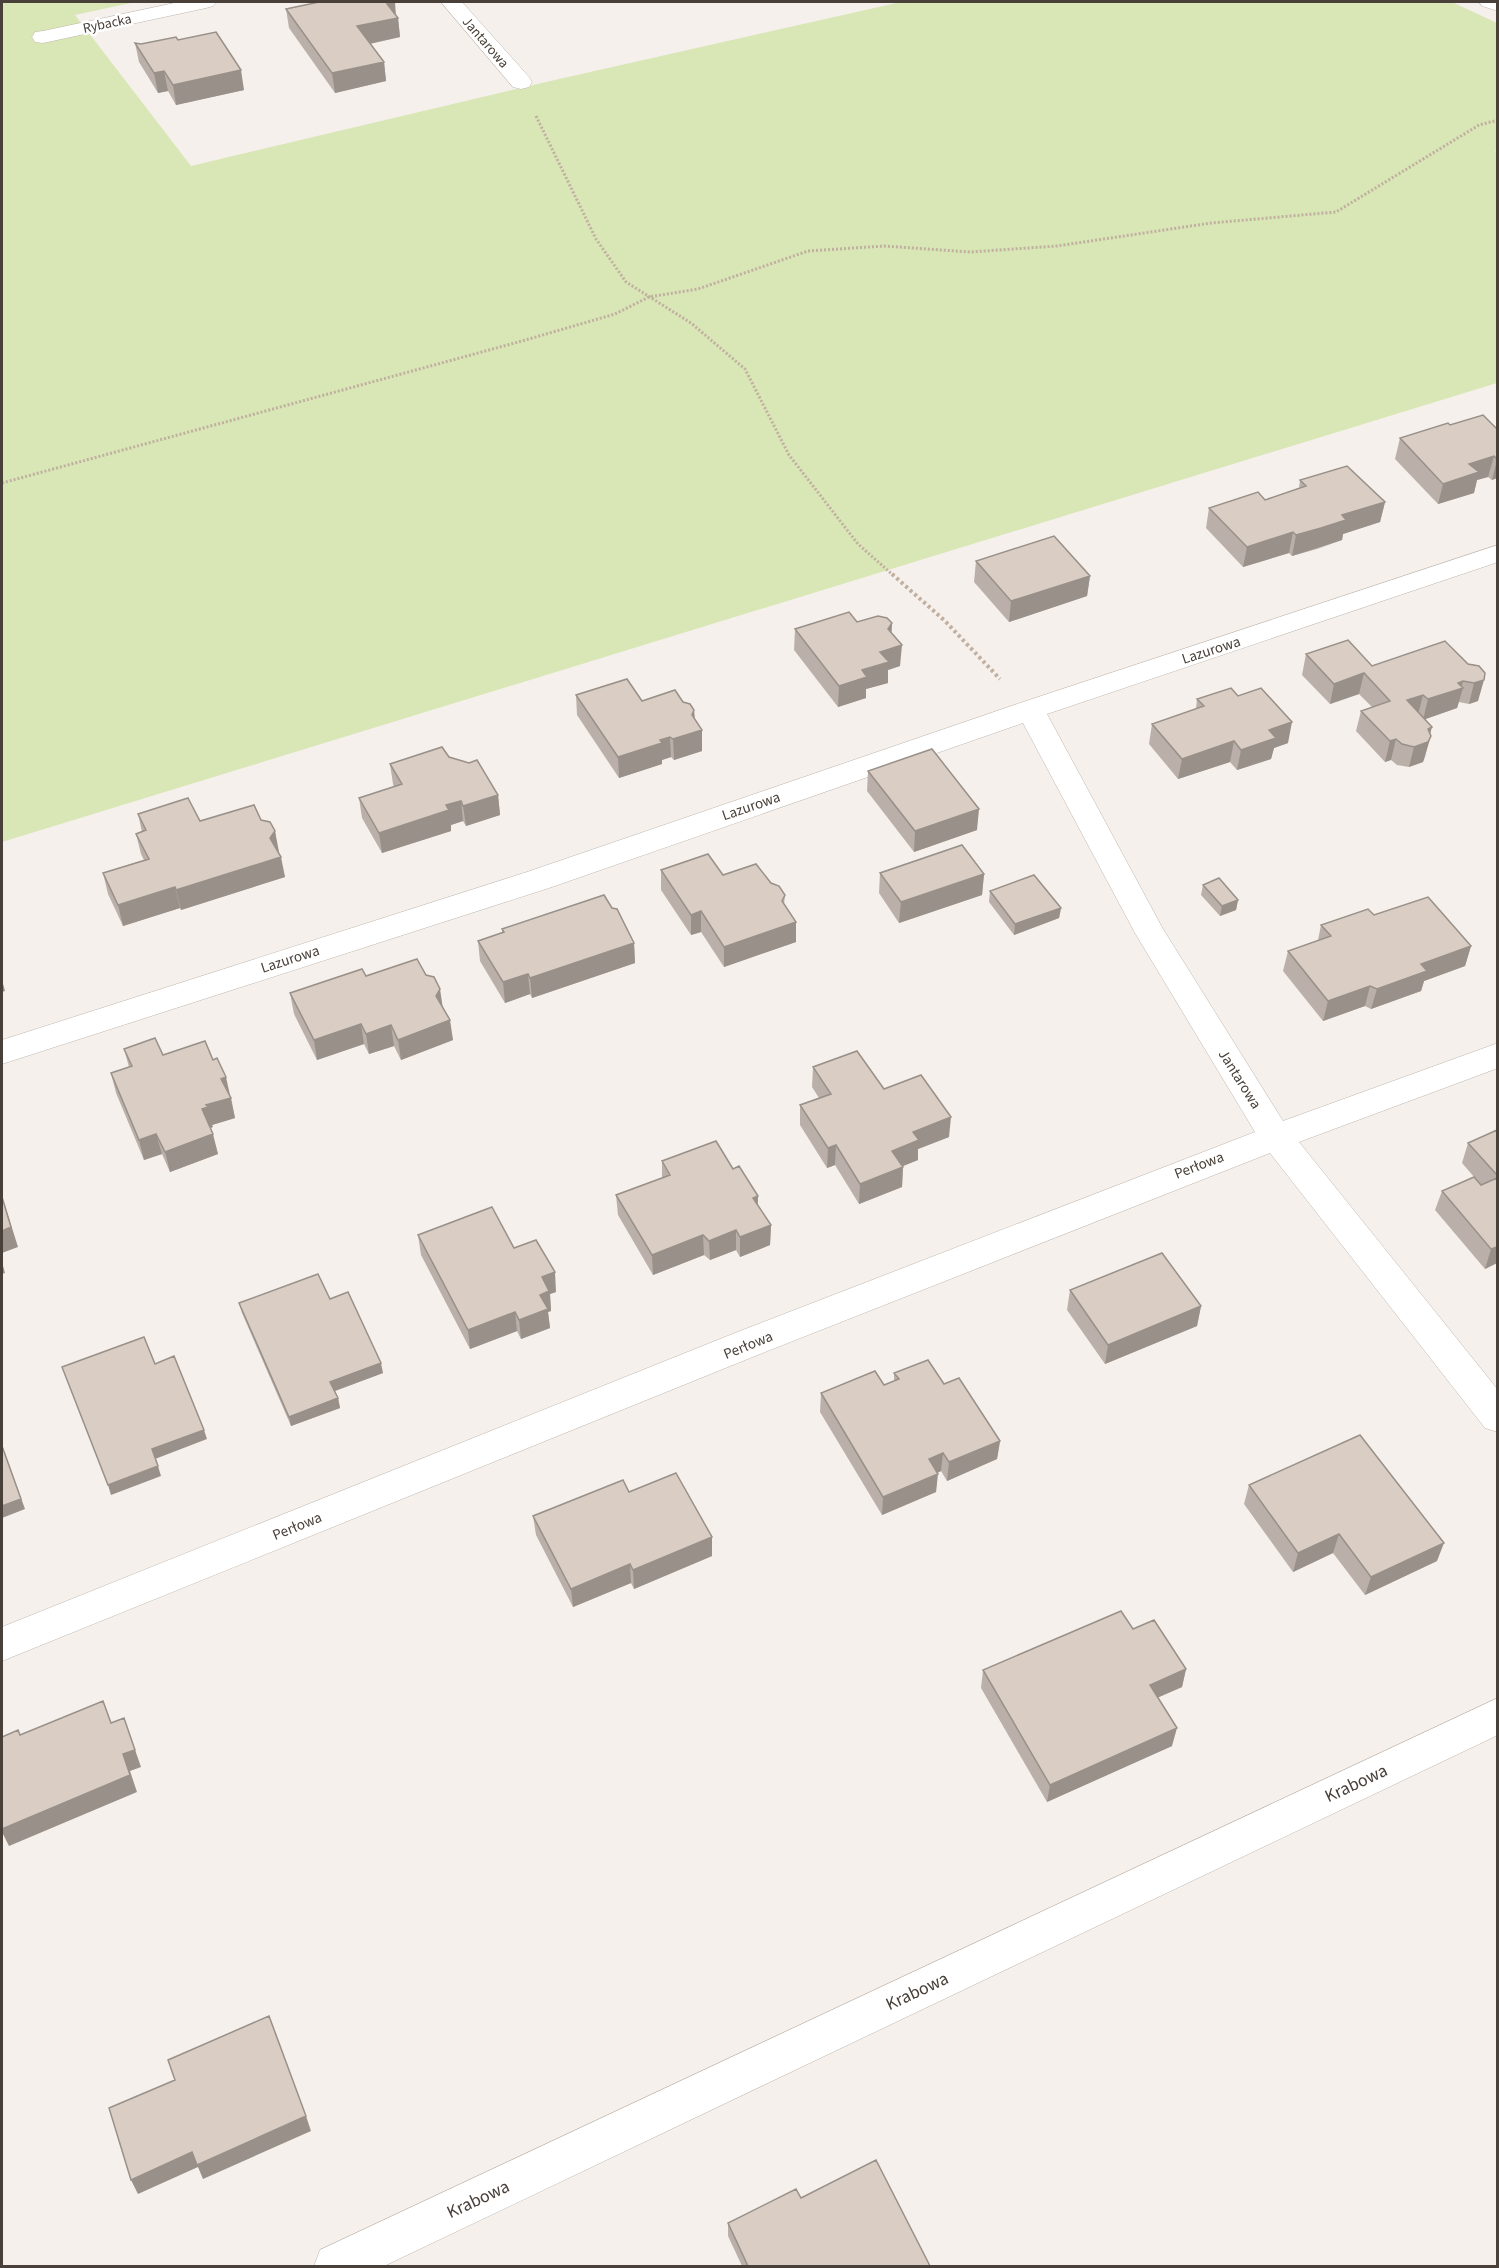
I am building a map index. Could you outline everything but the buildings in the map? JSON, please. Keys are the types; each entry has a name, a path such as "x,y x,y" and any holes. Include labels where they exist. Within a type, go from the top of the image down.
{"street":[{"name":"Rybacka","path":"43,37 206,2"},
{"name":"Jantarowa","path":"451,2 520,82"},
{"path":"1489,2 1497,5"},
{"name":"Lazurowa","path":"2,1052 538,880 1030,710 1497,553"},
{"name":"Jantarowa","path":"1030,710 1150,933 1275,1136 1497,1417"},
{"name":"Perłowa","path":"2,1644 1084,1210 1275,1136 1497,1055"},
{"name":"Krabowa","path":"336,2266 1497,1716"}],"path":[{"path":"520,82 596,239 626,282 691,323 745,369 789,455 858,544 945,621 1030,710"},
{"path":"2,483 522,341 615,314 649,297 698,289 808,251 884,246 970,252 1057,246 1211,223 1336,212 1479,125 1497,120"}],"green space":[{"path":"2,2 135,2 75,15 191,166 546,82 901,2 1452,2 1497,23 1498,150 1495,151 1498,154 1497,383 2,842"}]}
